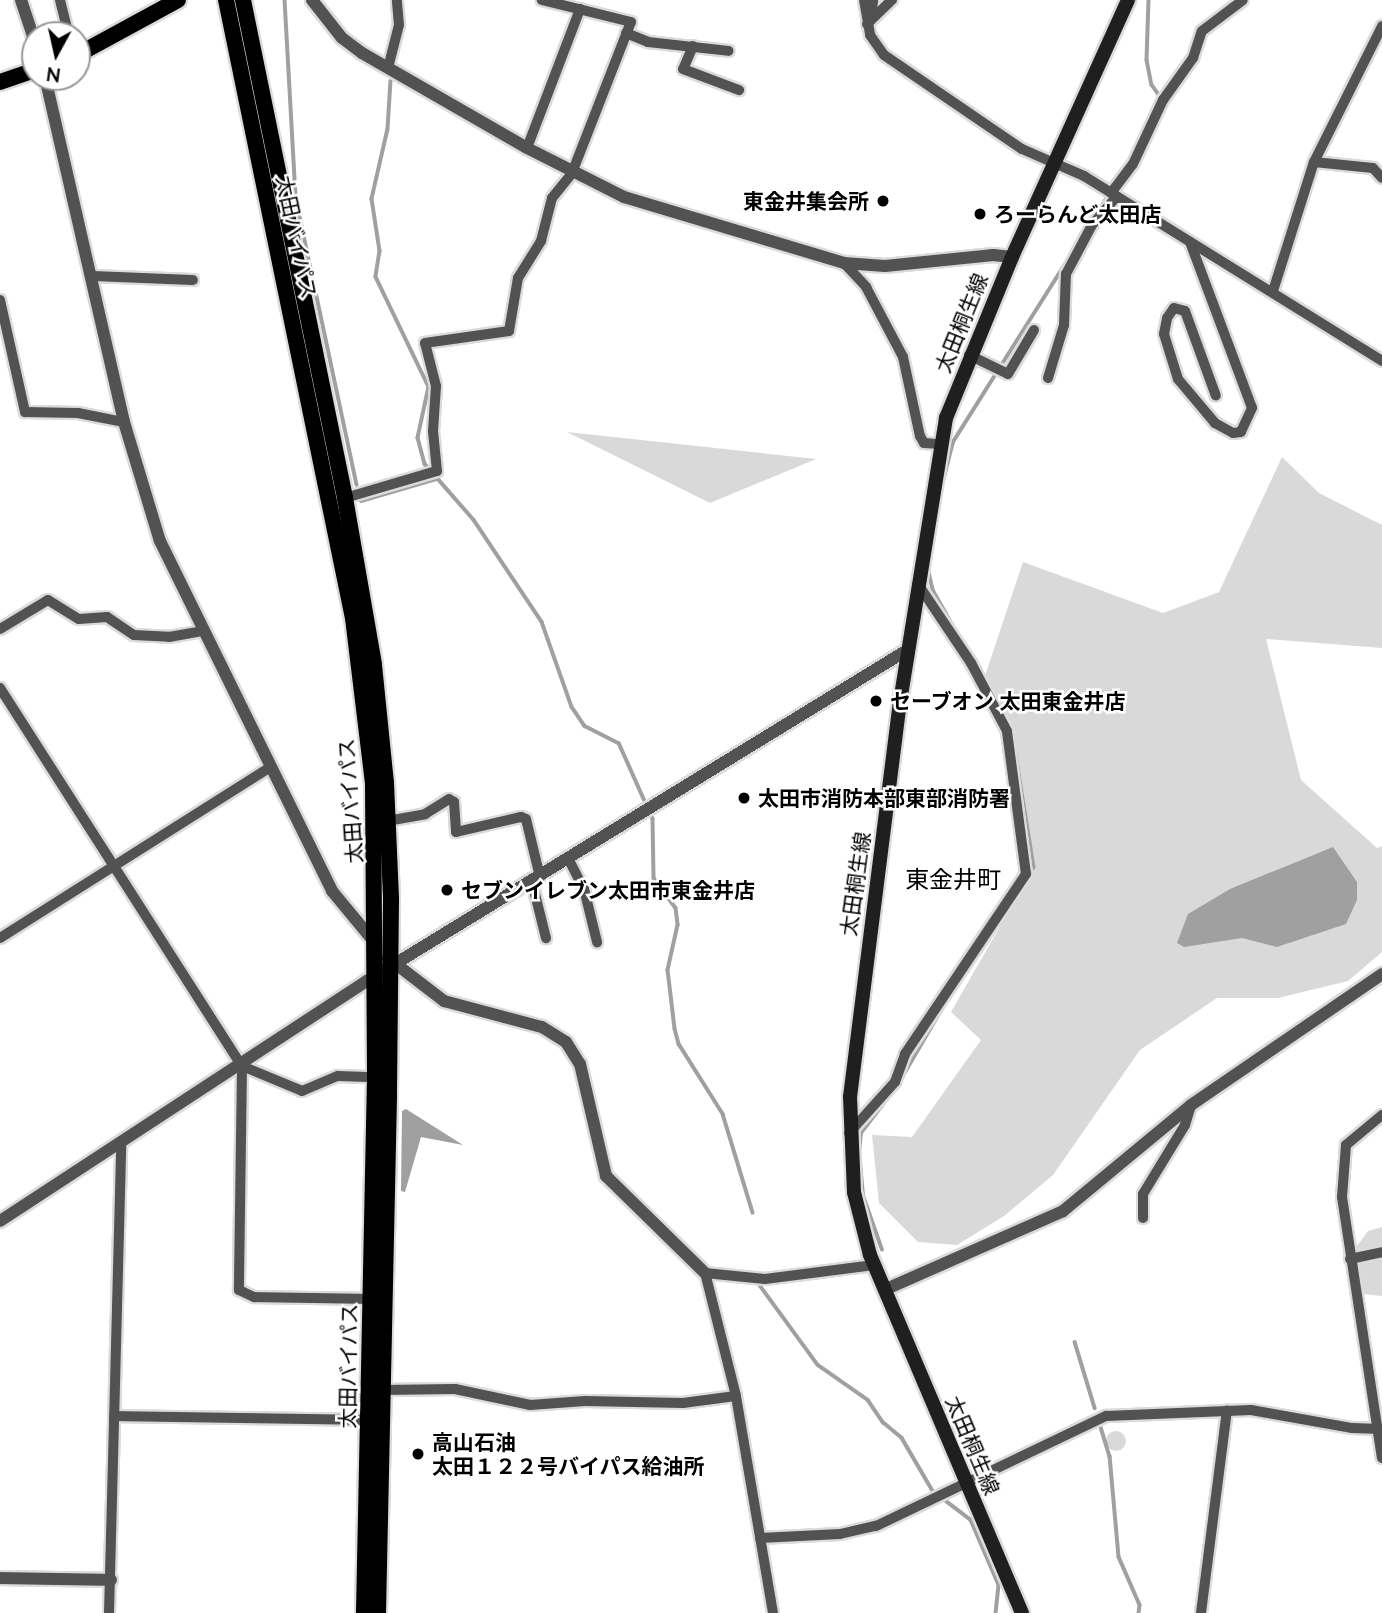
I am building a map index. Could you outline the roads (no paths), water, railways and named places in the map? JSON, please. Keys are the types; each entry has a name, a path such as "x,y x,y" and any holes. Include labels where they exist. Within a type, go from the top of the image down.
{"highway":[{"name":"太田バイパス","path":"226,0 353,618 373,784 376,944 388,969 375,1077 363,1613"},
{"name":"太田バイパス","path":"243,0 345,498 374,665 387,821 388,969 378,1613"},
{"path":"91,47 171,2"},
{"path":"0,82 21,75"}],"main road":[{"name":"太田桐生線","path":"1023,1613 874,1265 854,1192 849,1133 856,1031 917,583 940,444 969,355 1128,0"}],"street":[{"path":"21,0 28,21"},
{"path":"60,0 65,21"},
{"path":"312,0 342,38 388,68 572,173 624,197 844,263 885,266 993,255 1012,257"},
{"path":"388,68 398,25 397,0"},
{"path":"345,498 431,473 436,386 425,343 509,331 518,278 541,241 552,198 572,173 631,22 542,0"},
{"path":"864,0 869,22 884,55 1022,149 1084,176 1382,361"},
{"path":"869,22 873,0"},
{"path":"869,22 892,0"},
{"path":"1048,377 1069,299 1066,274 1092,225 1133,164 1163,100 1193,58 1202,31 1242,0"},
{"path":"527,148 580,9"},
{"path":"1273,291 1314,162 1382,26"},
{"path":"626,33 648,42 729,51"},
{"path":"693,46 683,69 739,90"},
{"path":"49,91 124,422 160,541 332,891 376,944"},
{"path":"1314,162 1373,168 1382,178"},
{"path":"1190,241 1252,408 1241,432 1233,433 1215,423 1178,379 1164,334 1167,318 1174,308 1185,310 1216,396"},
{"path":"844,263 866,287 897,345 920,436 924,443 940,444"},
{"path":"92,275 193,281"},
{"path":"0,300 5,338 25,412 78,413 124,422"},
{"path":"969,355 1008,374 1034,330"},
{"path":"849,1133 895,1082 911,1045 1027,874 1007,731 971,663 917,583"},
{"path":"0,629 48,600 79,619 107,617 134,635 169,637 203,631"},
{"path":"0,1221 388,969 904,652"},
{"path":"0,688 242,1066 239,1290 254,1297 370,1299"},
{"path":"0,939 271,767"},
{"path":"387,821 425,814 449,799 454,802 456,832 521,817 526,819 546,938"},
{"path":"568,858 584,889 597,942"},
{"path":"388,969 444,1002 542,1027 566,1042 580,1064 606,1176 705,1273 736,1396 774,1613"},
{"path":"884,1290 1063,1212 1191,1105 1382,974"},
{"path":"242,1066 302,1091 338,1076 375,1077"},
{"path":"1143,1218 1143,1194 1185,1125 1191,1105"},
{"path":"1382,1115 1346,1145 1342,1197 1350,1259 1373,1383 1382,1458"},
{"path":"110,1613 121,1143"},
{"path":"1350,1259 1382,1252"},
{"path":"705,1273 765,1279 874,1265"},
{"path":"382,1390 455,1389 530,1405 584,1401 672,1404 736,1396"},
{"path":"760,1538 840,1534 876,1526 1097,1419 1227,1411 1292,1414 1343,1427 1379,1429"},
{"path":"1201,1613 1227,1411"},
{"path":"114,1416 368,1420"},
{"path":"0,1578 111,1580"}],"waterway":[{"path":"285,0 296,198 357,485"},
{"path":"1149,0 1147,60 1152,85 1162,99"},
{"path":"1226,7 1234,0"},
{"path":"391,81 388,129 372,199 380,251 376,277 429,387 418,438 425,464 474,520 542,622 572,707 585,726 619,743 653,819 654,878 676,908 678,925 668,970 675,1029 679,1044 723,1114 753,1213"},
{"path":"943,481 953,442 1106,199"},
{"path":"361,501 436,479"},
{"path":"928,568 933,590 1012,730 1034,867 958,983"},
{"path":"901,1079 950,995"},
{"path":"882,1250 863,1196 859,1152 861,1133 897,1086"},
{"path":"759,1284 818,1365 868,1400 883,1422 902,1438 933,1491 971,1520 999,1585 996,1613"},
{"path":"1075,1342 1095,1408"},
{"path":"1100,1424 1110,1456 1119,1557 1140,1605 1139,1613"}],"place":[{"name":"東金井集会所","path":"883,201"},
{"name":"ろーらんど太田店","path":"980,214"},
{"name":"セーブオン 太田東金井店","path":"876,701"},
{"name":"太田市消防本部東部消防署","path":"744,798"},
{"name":"セブンイレブン太田市東金井店","path":"447,890"},
{"name":"高山石油 太田１２２号バイパス給油所","path":"418,1454"}],"district":[{"name":"東金井町","path":"953,880"}]}
